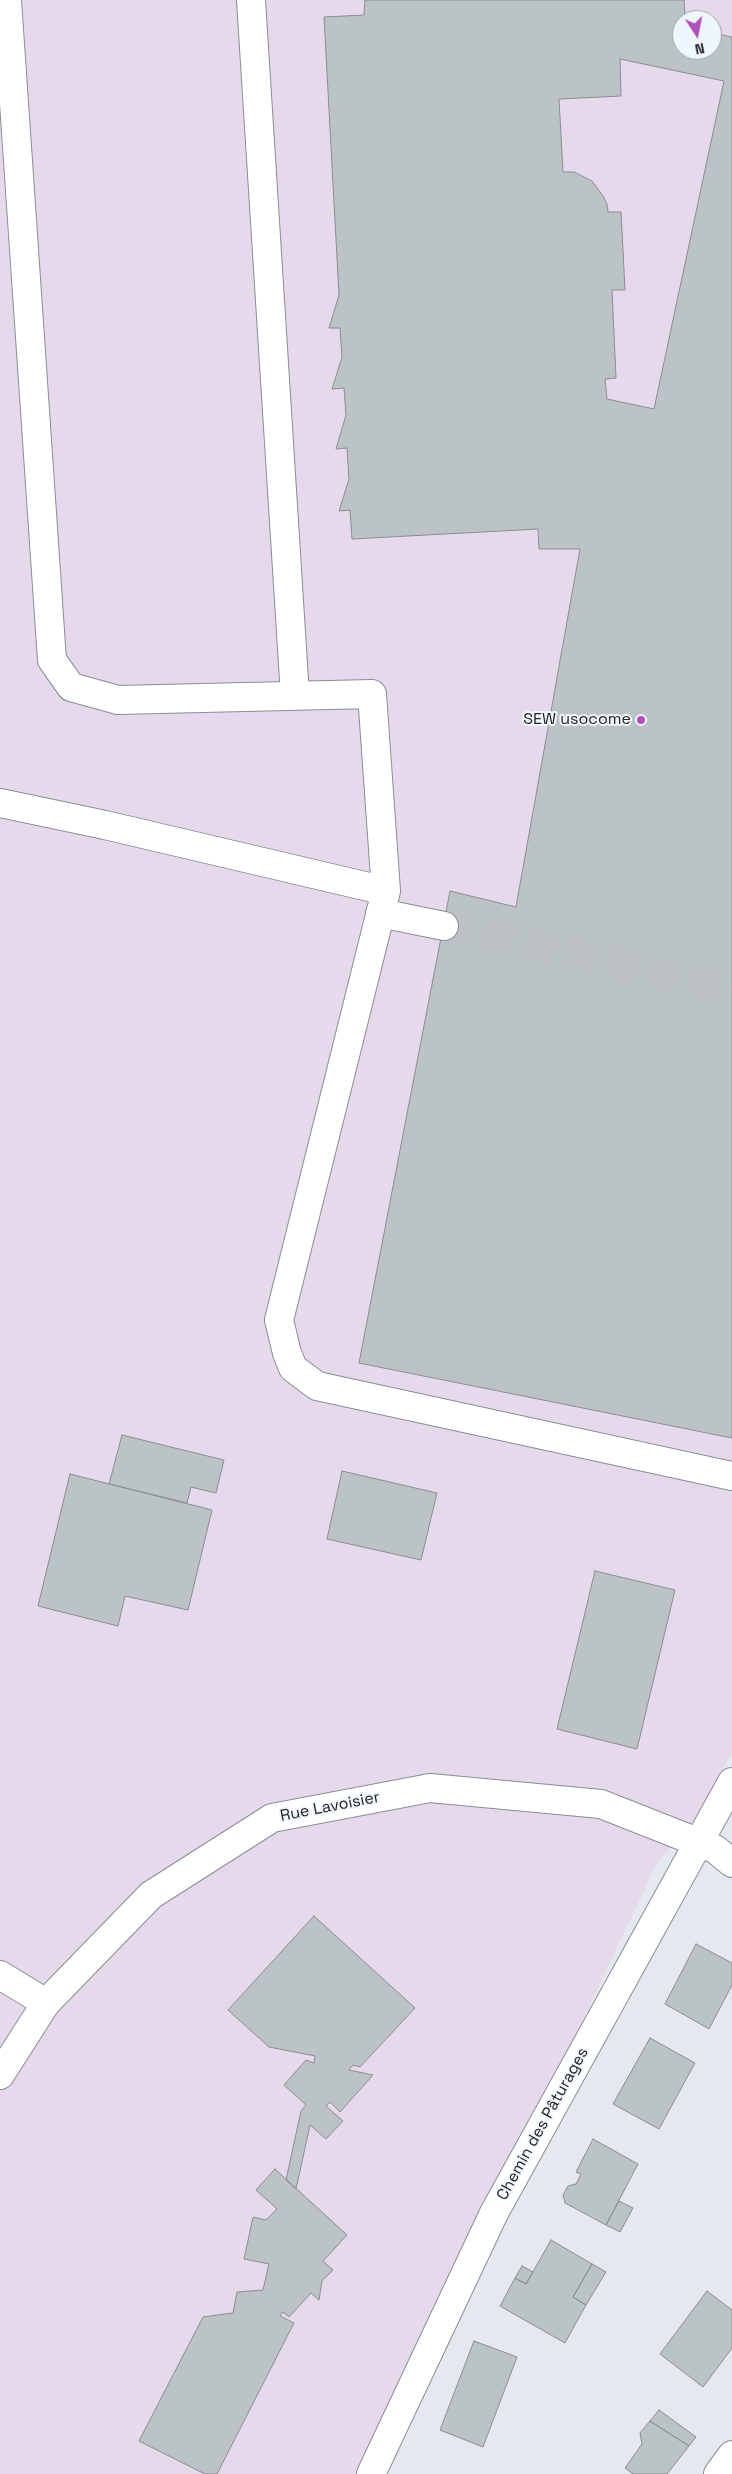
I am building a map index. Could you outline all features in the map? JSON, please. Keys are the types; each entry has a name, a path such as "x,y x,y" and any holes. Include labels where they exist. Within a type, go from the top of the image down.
{"street":[{"path":"7,0 52,660 72,687 118,700 372,694 383,902 279,1320 286,1353 293,1368 317,1386 732,1476"},
{"path":"251,0 295,696"},
{"path":"0,803 105,825 383,902 444,926"},
{"name":"Chemin des Pâturages","path":"371,2474 494,2213 732,1782"},
{"name":"Rue Lavoisier","path":"0,2074 46,2003 152,1895 272,1818 430,1788 601,1804 716,1849 732,1863"},
{"path":"0,1975 46,2003"},
{"path":"718,2474 732,2455"}],"shaded area":[{"path":"0,0 732,0 732,1753 698,1815 656,1865 369,2474 0,2474"}],"building":[{"name":"SEW usocome","path":"365,0 684,0 684,10 672,10 672,60 722,60 722,35 732,37 732,1438 359,1363 450,891 516,907 580,549 539,549 538,529 352,539 350,510 339,511 349,479 347,448 336,449 346,415 344,388 332,389 342,357 340,328 329,328 339,295 324,17 364,15","holes":["620,59 724,81 654,409 607,399 605,379 616,378 612,290 625,290 621,212 608,212 603,196 592,181 574,172 563,172 559,99 621,96"]},
{"path":"122,1435 224,1460 216,1493 191,1487 187,1503 109,1484"},
{"path":"342,1471 437,1493 421,1560 327,1539"},
{"path":"70,1474 212,1510 188,1610 125,1596 118,1626 38,1606"},
{"path":"595,1571 675,1590 637,1749 557,1729"},
{"path":"314,1916 415,2008 360,2067 353,2065 349,2070 373,2075 340,2112 330,2102 326,2106 343,2121 326,2139 310,2125 296,2189 286,2180 301,2111 306,2105 284,2085 306,2060 314,2063 315,2056 269,2047 228,2010"},
{"path":"696,1944 732,1963 732,1985 709,2029 665,2004"},
{"path":"650,2038 695,2063 659,2129 613,2104"},
{"path":"593,2139 638,2164 606,2225 565,2203 563,2195 568,2186 576,2184 581,2174 576,2172"},
{"path":"275,2169 347,2235 323,2261 333,2270 322,2281 319,2300 311,2293 289,2317 283,2312 280,2316 294,2323 217,2474 205,2474 139,2441 203,2317 233,2313 237,2292 263,2290 269,2264 244,2259 253,2217 266,2220 277,2209 256,2190"},
{"path":"619,2201 633,2208 620,2232 606,2225"},
{"path":"551,2240 592,2264 573,2297 586,2305 565,2343 500,2306 515,2278 526,2284"},
{"path":"592,2264 606,2272 586,2305 573,2297"},
{"path":"522,2266 533,2272 526,2284 515,2278"},
{"path":"707,2291 732,2310 732,2348 703,2387 660,2354"},
{"path":"474,2341 517,2357 483,2447 440,2430"},
{"path":"659,2410 696,2437 689,2446 650,2421"},
{"path":"650,2421 689,2446 667,2474 633,2474 625,2468 642,2444 640,2433"}],"tunnel":[{"path":"444,926 732,988"}],"place":[{"name":"SEW usocome","path":"641,720"}]}
